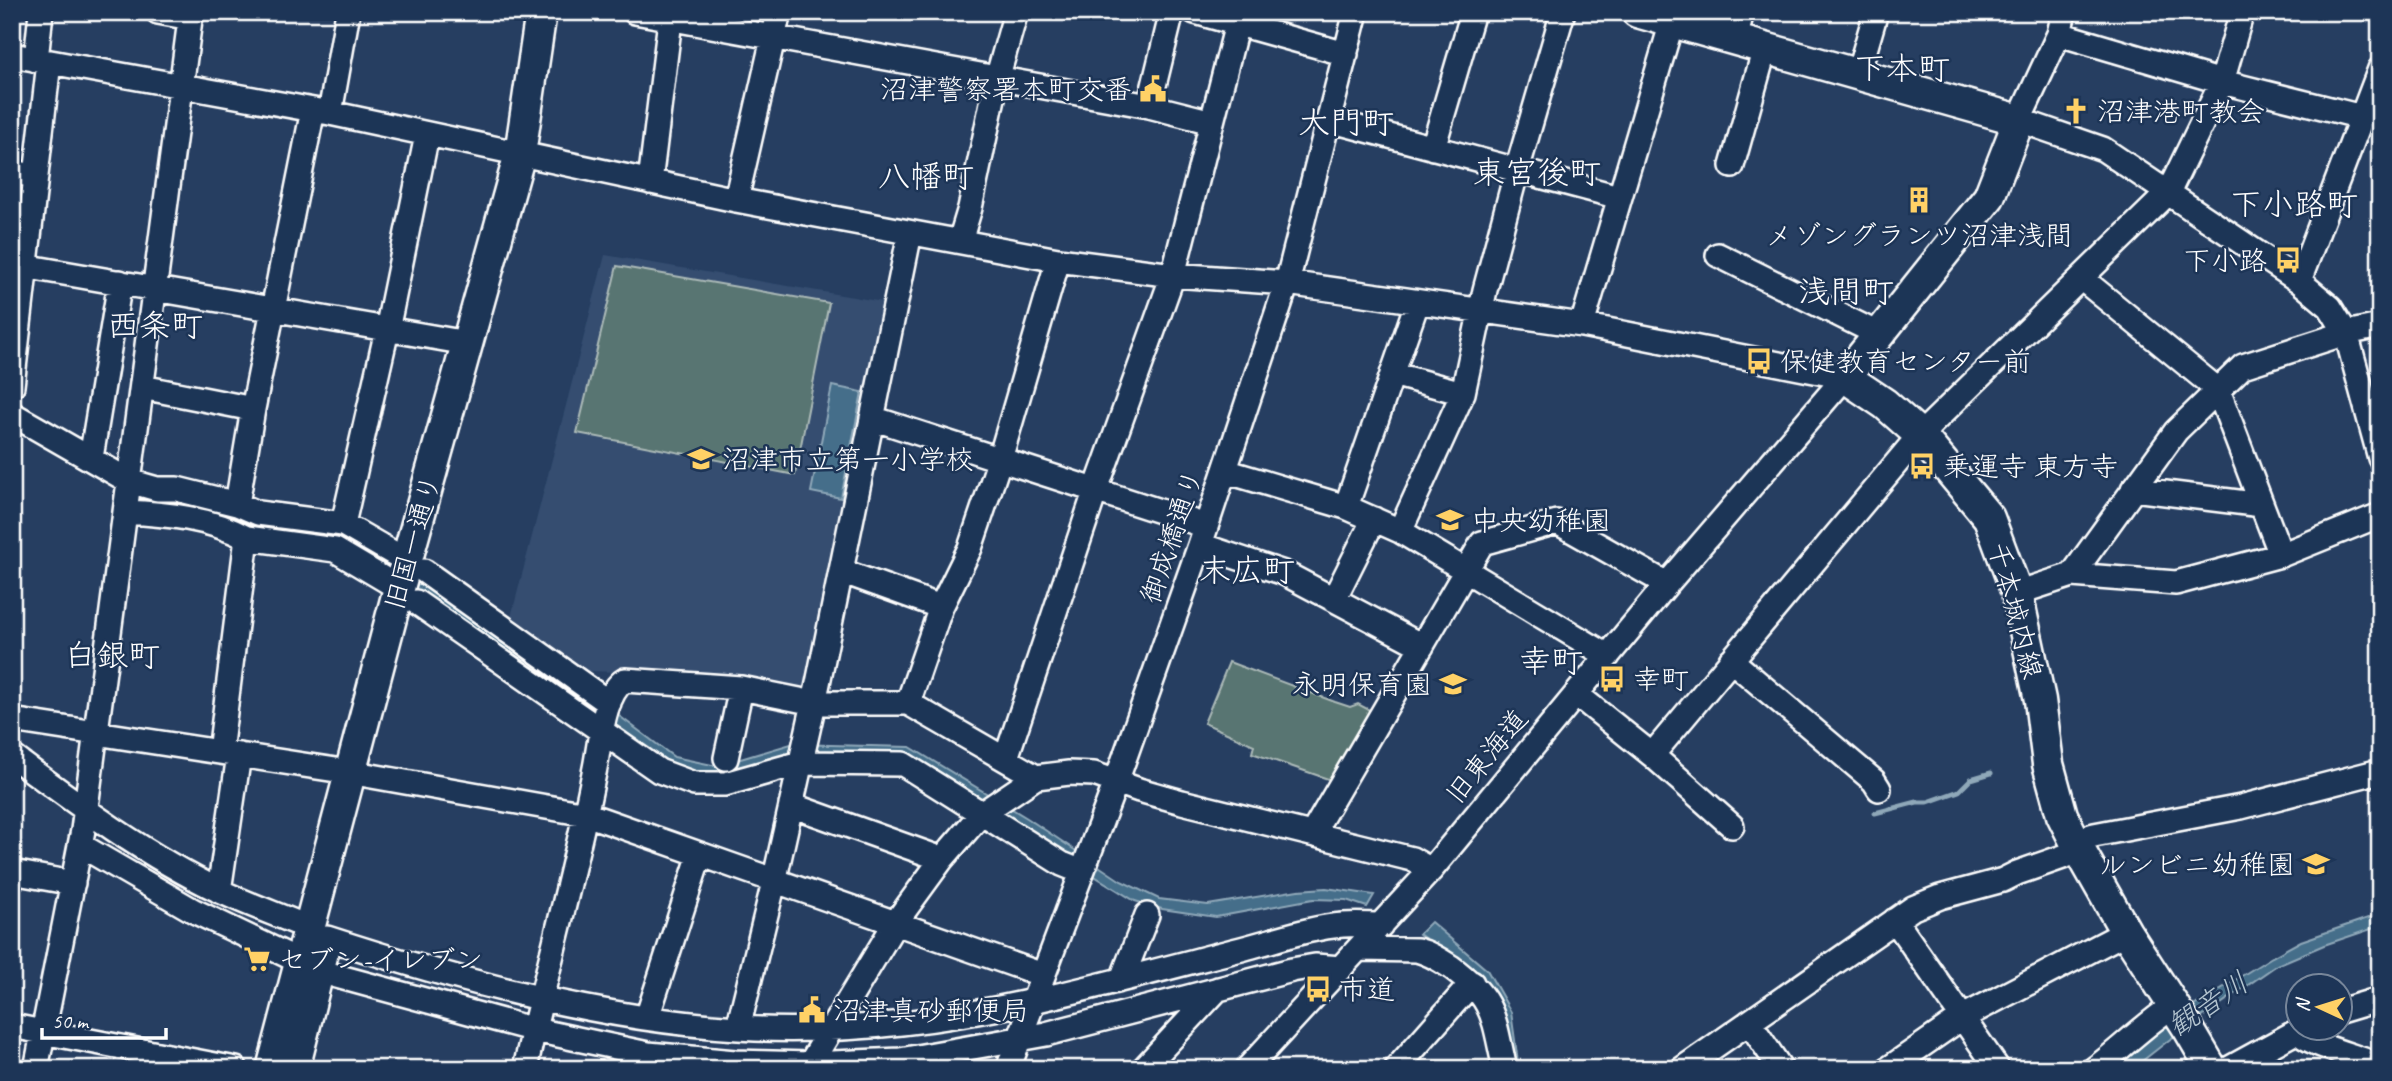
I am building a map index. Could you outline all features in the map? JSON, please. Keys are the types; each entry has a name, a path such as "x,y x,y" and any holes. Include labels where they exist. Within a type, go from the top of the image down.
{"main road":[{"name":"旧国一通り","path":"411,583 467,343 529,156 541,12"},
{"name":"旧国一通り","path":"272,1069 309,966 358,774 529,156 558,12"},
{"path":"1637,12 1672,22 1738,26 1765,48 2020,120 1989,197 1845,377"},
{"name":"千本城内線","path":"1845,377 1885,404 1920,435 1989,518 2017,593 2040,700 2048,764 2062,815 2126,932 2180,1015 2211,1069"},
{"name":"旧国一通り","path":"294,1069 309,966"}],"street":[{"path":"12,386 20,265 36,176 43,61 41,12"},
{"path":"36,1069 80,845 97,733 183,85 191,15 158,12"},
{"path":"237,504 273,309 348,12"},
{"path":"635,12 670,15 772,38 1149,106 1212,122"},
{"path":"736,200 779,12"},
{"path":"960,241 970,208 997,79 1016,12"},
{"path":"1149,106 1172,12"},
{"path":"1195,12 1346,54"},
{"name":"御成橋通り","path":"1008,1069 1116,782 1203,536 1287,283 1356,12"},
{"path":"1433,148 1473,12"},
{"path":"1400,531 1463,393 1479,312 1563,12"},
{"path":"1858,74 1876,12"},
{"path":"1652,755 1920,435 2168,193 2222,82 2242,12"},
{"path":"650,182 670,15"},
{"path":"1582,325 1672,22"},
{"path":"2362,117 2222,82 2061,23 2020,120 2103,149 2299,281 2330,307 2346,334 2380,458"},
{"path":"1006,758 1095,492 1172,275 1237,24"},
{"path":"1732,166 1765,48"},
{"path":"12,55 321,111 736,200 1058,260 1172,275 1287,283 1582,325 1845,377"},
{"path":"2299,281 2380,69"},
{"path":"1329,120 1619,197"},
{"path":"343,524 428,135"},
{"path":"12,172 36,176"},
{"path":"738,1028 814,703 910,233"},
{"path":"1717,255 1878,334"},
{"path":"908,703 941,607 970,548 1000,459 1058,260"},
{"path":"20,265 467,343"},
{"path":"2081,278 2218,390 2281,555"},
{"path":"91,458 120,282"},
{"path":"1346,507 1417,303"},
{"path":"2072,575 2176,431 2244,366 2380,326"},
{"path":"1392,374 1463,393"},
{"name":"旧東海道","path":"1247,1069 1431,870 1667,584 1845,377"},
{"path":"142,387 253,409"},
{"path":"12,414 129,481 157,489 177,489 237,504 258,513 343,524 411,583 602,732 659,771 694,784 724,784 800,763 903,764 1062,864 1085,865"},
{"path":"872,418 1095,492 1203,536 1284,573 1422,646"},
{"path":"1225,471 1346,507 1400,531 1608,656"},
{"path":"2133,489 2262,505"},
{"path":"125,512 173,514 247,538 335,550 411,583 609,703"},
{"path":"2017,593 2072,575 2176,583 2281,555 2380,515"},
{"path":"1334,599 1374,519"},
{"path":"1312,834 1482,543 1557,522 1667,584"},
{"path":"219,891 247,538"},
{"path":"841,571 941,607"},
{"path":"1731,660 1874,781 1879,789"},
{"path":"525,1069 586,814 609,703 617,685 625,680 741,688 814,703 908,703 1037,777"},
{"path":"726,758 741,688"},
{"path":"1576,694 1652,755 1732,826"},
{"path":"12,720 358,774 586,814 1043,975"},
{"path":"12,756 85,810 137,844 219,891 318,933 433,971 647,1018 738,1028 810,1030 909,1021 1034,1001 1330,926 1381,925"},
{"path":"1682,1069 1913,908 1940,897 2003,880 2077,846 2094,835 2241,807 2380,771"},
{"path":"809,1066 896,922 942,859 981,814 1037,777 1069,773 1094,774 1182,802 1412,859 1431,870"},
{"path":"791,805 942,859"},
{"path":"80,845 194,911 309,966 535,1030 648,1054 809,1066 897,1064 1046,1034 1315,966 1341,968"},
{"path":"647,1018 700,854"},
{"path":"12,872 73,883"},
{"path":"1122,979 1147,915"},
{"path":"1895,920 1998,1069"},
{"path":"1902,1065 1963,1017 2126,932"},
{"path":"1359,949 1426,952 1472,983 1491,1009 1505,1069"},
{"path":"1396,1069 1472,983"},
{"path":"1143,1069 1218,989"},
{"path":"2354,1007 2380,999"},
{"path":"2094,1069 2156,1017 2180,1015"},
{"path":"1749,1022 1781,1069"},
{"path":"12,1026 236,1069"},
{"path":"2228,1069 2284,1039"},
{"path":"2314,1042 2380,1066"}],"shaded area":[{"name":"沼津市立第一小学校","path":"605,255 883,302 803,691 687,674 588,671 511,617"}],"green space":[{"path":"617,266 829,303 795,475 577,433"},
{"path":"1229,662 1335,702 1350,707 1358,704 1373,712 1334,781 1252,753 1254,745 1204,723"}],"water":[{"path":"832,386 862,392 841,498 811,492"},
{"path":"136,495 157,495 330,529 384,557 622,718 674,757 717,766 791,744 910,747 1027,818 1121,881 1159,899 1208,905 1326,888 1374,895 1367,907 1346,900 1313,899 1216,917 1162,909 1135,901 907,760 720,781 687,777 379,570 135,508"},
{"name":"観音川","path":"2380,914 2380,926 2277,965 2132,1069 2111,1069 2160,1027 2272,957 2301,941"},
{"path":"1431,922 1487,970 1511,1012 1518,1062 1522,1069 1514,1069 1503,1030 1438,948 1419,934"}],"waterway":[{"path":"1875,813 1917,802 1928,802 1959,791 1971,779 1991,773"}],"place":[{"name":"沼津警察署本町交番","path":"1153,89"},
{"name":"沼津港町教会","path":"2076,111"},
{"name":"メゾングランツ沼津浅間","path":"1919,200"},
{"name":"下小路","path":"2288,260"},
{"name":"保健教育センター前","path":"1759,361"},
{"name":"沼津市立第一小学校","path":"701,459"},
{"name":"乗運寺 東方寺","path":"1922,466"},
{"name":"中央幼稚園","path":"1450,520"},
{"name":"幸町","path":"1612,679"},
{"name":"永明保育園","path":"1453,684"},
{"name":"ルンビニ幼稚園","path":"2316,864"},
{"name":"セブン-イレブン","path":"257,959"},
{"name":"市道","path":"1318,989"},
{"name":"沼津真砂郵便局","path":"812,1010"}],"district":[{"name":"下本町","path":"1902,68"},
{"name":"大門町","path":"1346,122"},
{"name":"東宮後町","path":"1537,172"},
{"name":"八幡町","path":"926,176"},
{"name":"下小路町","path":"2294,204"},
{"name":"浅間町","path":"1846,291"},
{"name":"西条町","path":"155,325"},
{"name":"末広町","path":"1247,570"},
{"name":"白銀町","path":"112,655"},
{"name":"幸町","path":"1551,661"}]}
